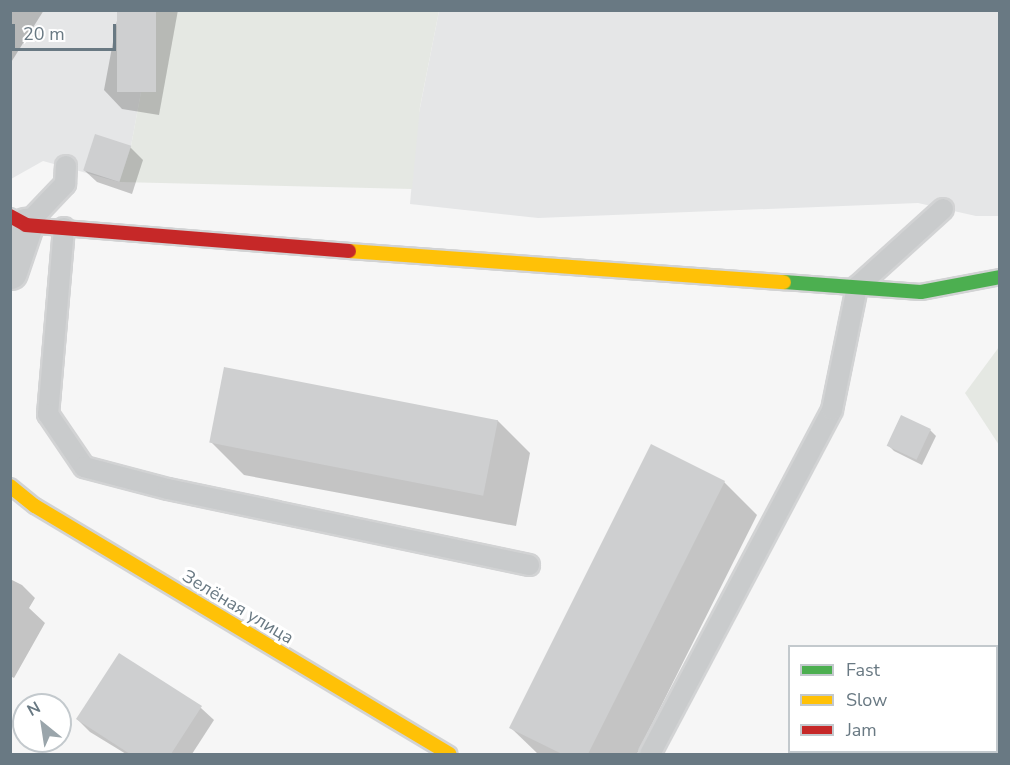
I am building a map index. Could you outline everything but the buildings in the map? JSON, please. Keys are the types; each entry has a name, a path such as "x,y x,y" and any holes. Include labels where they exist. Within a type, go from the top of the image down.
{"street":[{"path":"10,272 18,220 64,228 369,253 921,292 999,276"},
{"name":"Зелёная улица","path":"10,486 34,506 449,754"}],"lane":[{"path":"18,220 64,184 66,166"},
{"path":"650,754 832,410 857,287 943,209"},
{"path":"64,228 48,414 84,467 168,489 529,565"}],"shaded area":[{"path":"11,11 156,11 131,146 119,182 43,161 11,179"},
{"path":"156,11 439,11 420,107 412,189 119,182 131,146"},
{"path":"439,11 999,11 999,216 976,216 918,203 538,218 410,204 417,123"},
{"path":"999,347 999,445 965,393"}],"traffic: fast":[{"path":"784,282 921,292 1000,277"}],"traffic: slow":[{"path":"349,251 784,282"},
{"path":"10,486 35,506 449,754"}],"traffic: jam":[{"path":"10,216 26,225 349,251"}]}
